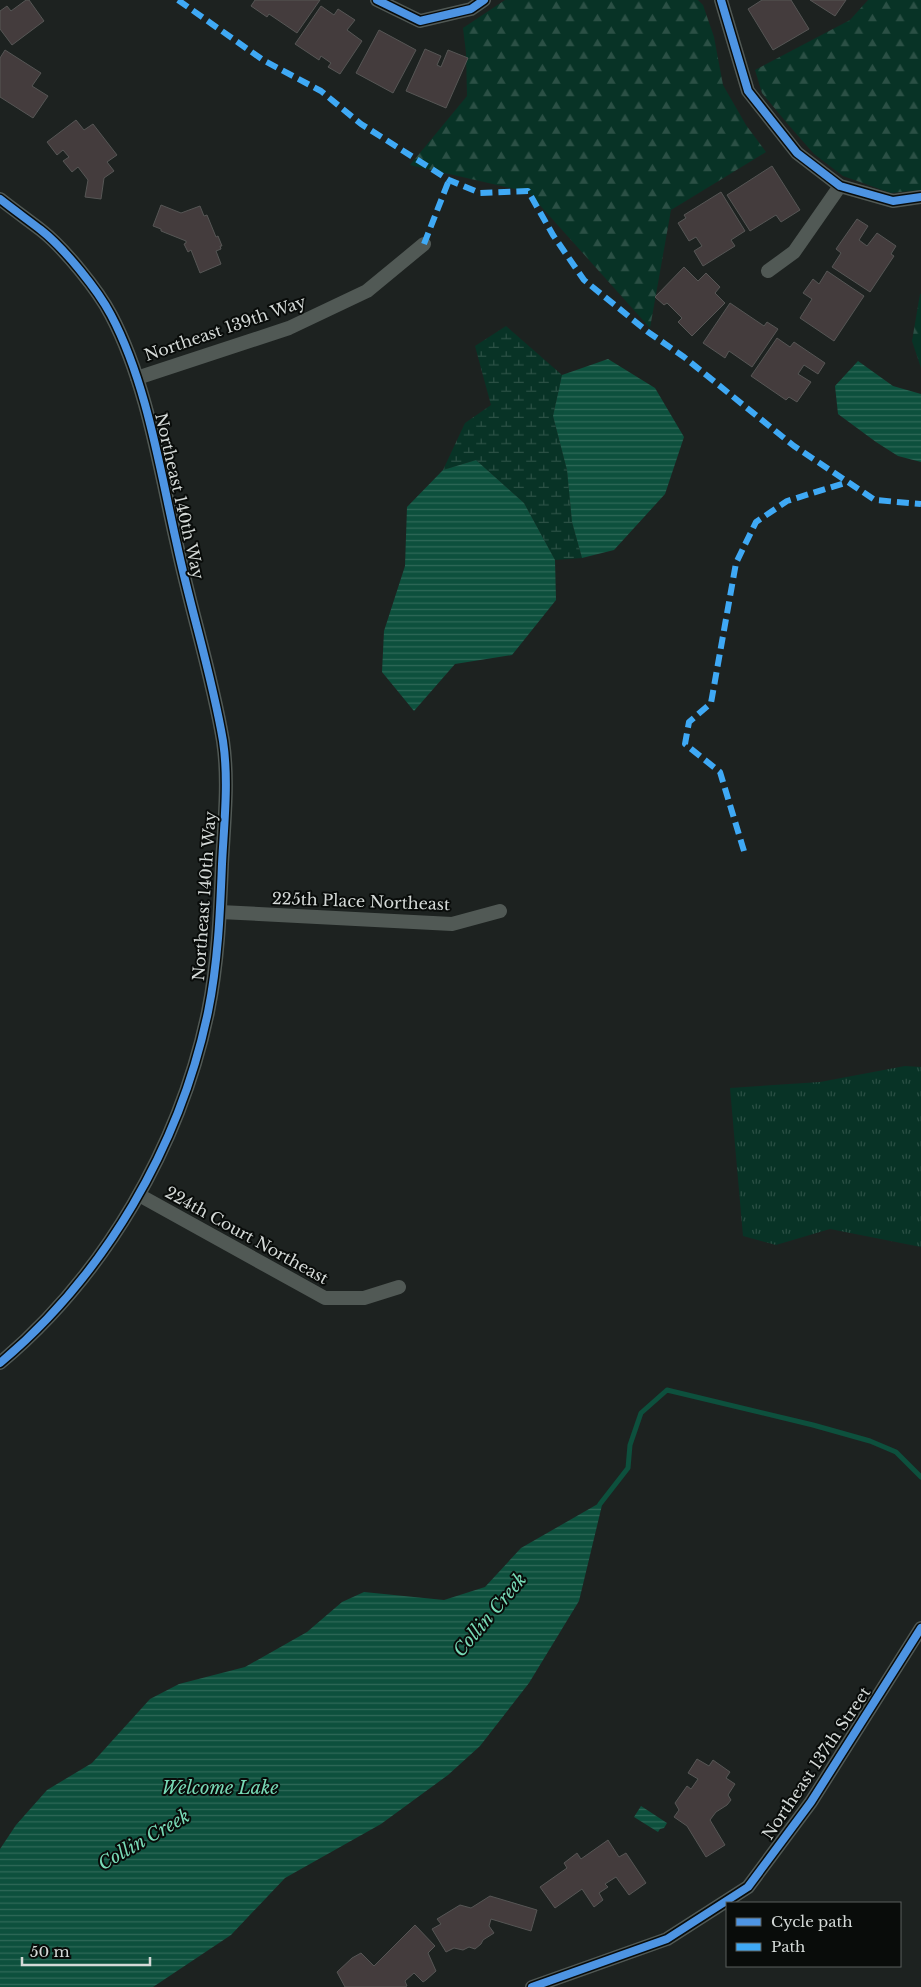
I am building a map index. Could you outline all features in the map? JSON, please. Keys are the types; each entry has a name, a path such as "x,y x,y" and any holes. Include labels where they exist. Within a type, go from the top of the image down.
{"street":[{"path":"376,0 420,21 471,9 484,0"},
{"path":"721,0 748,91 796,153 840,186 893,202 921,197"},
{"path":"768,271 794,252 840,186"},
{"name":"Northeast 140th Way","path":"0,199 42,231 79,270 110,313 124,343 137,378 215,700 223,743 225,778 220,912 215,968 207,1014 194,1064 164,1144 139,1195 94,1262 52,1314 0,1362"},
{"name":"Northeast 139th Way","path":"137,378 289,328 367,291 424,244"},
{"name":"225th Place Northeast","path":"220,912 452,924 500,911"},
{"name":"224th Court Northeast","path":"139,1195 325,1298 364,1298 399,1286"},
{"name":"Northeast 137th Street","path":"532,1987 668,1939 748,1887 811,1802 921,1628"}],"green space":[{"path":"505,0 698,0 703,5 714,37 723,85 746,125 766,152 671,210 650,328 528,192 410,165 467,96 466,53 463,28"},
{"path":"868,0 921,0 921,190 891,193 843,176 814,154 786,122 762,93 755,70 850,20"},
{"path":"921,294 921,368 912,341"},
{"path":"506,326 562,375 553,416 567,470 572,522 582,558 555,560 524,503 476,460 443,470 465,423 491,405 475,346"},
{"path":"905,1066 921,1067 921,1247 830,1229 776,1245 743,1236 730,1088 820,1082"}],"water":[{"path":"608,359 655,388 684,437 665,494 614,550 582,558 572,522 567,470 553,416 562,375"},
{"path":"858,361 893,386 921,394 921,462 898,456 838,414 835,386"},
{"path":"476,460 524,503 555,560 556,600 512,655 455,664 414,711 382,672 384,631 405,566 407,507 443,470"},
{"name":"Welcome Lake","path":"603,1501 579,1601 529,1683 480,1746 448,1775 381,1824 285,1878 231,1935 153,1987 0,1987 0,1849 16,1825 47,1790 92,1763 150,1699 179,1684 245,1667 307,1632 342,1602 364,1592 444,1600 485,1587 521,1548"},
{"path":"641,1806 667,1823 664,1828 658,1832 634,1817"}],"building":[{"path":"26,0 29,0 44,21 12,45 0,29 0,11 7,6 11,11"},
{"path":"255,0 320,0 297,33 269,14 267,17 251,6"},
{"path":"762,0 791,0 809,29 773,50 748,9"},
{"path":"810,0 846,0 835,16"},
{"path":"321,6 334,15 338,9 355,20 347,30 362,41 340,74 328,67 331,63 321,56 319,60 295,44"},
{"path":"379,30 416,50 393,93 356,73"},
{"path":"425,49 441,56 437,65 441,67 448,50 468,58 446,108 406,91"},
{"path":"5,50 41,73 32,86 48,96 33,118 0,97 0,58"},
{"path":"76,120 84,130 93,124 117,155 107,162 114,171 104,178 101,199 85,197 88,180 78,167 72,172 63,161 69,157 63,150 57,155 47,142"},
{"path":"772,166 800,210 781,222 776,215 750,231 727,195"},
{"path":"721,192 745,231 731,240 735,246 703,266 694,251 702,246 696,237 689,241 678,223 686,218 684,215"},
{"path":"161,205 181,213 200,206 204,216 207,215 222,246 220,246 221,249 216,251 221,264 200,273 191,250 188,252 184,244 186,241 153,226"},
{"path":"857,219 868,226 859,240 867,246 877,233 896,246 891,254 894,256 870,292 832,267 841,253 836,249"},
{"path":"684,267 698,281 706,273 720,287 715,293 725,303 692,336 678,322 682,318 667,303 664,305 655,297"},
{"path":"827,271 864,296 834,341 800,318 812,299 803,293 813,279 819,284"},
{"path":"730,303 764,326 767,322 778,329 752,367 729,351 725,358 703,343"},
{"path":"777,338 790,347 794,342 825,363 818,374 804,365 798,374 811,382 797,402 789,397 786,400 751,376"},
{"path":"697,1759 709,1766 713,1760 730,1772 726,1778 735,1784 728,1795 731,1800 716,1812 710,1820 725,1845 706,1857 687,1826 674,1817 679,1810 675,1803 687,1786 691,1789 698,1779 688,1773"},
{"path":"608,1840 619,1857 626,1853 646,1883 629,1895 616,1877 605,1884 608,1887 599,1893 603,1900 594,1907 582,1889 555,1908 540,1887 567,1868 564,1863 577,1853 581,1859"},
{"path":"490,1896 537,1910 531,1931 491,1919 489,1926 494,1933 483,1940 475,1949 469,1947 463,1950 454,1948 446,1952 432,1929 441,1924 437,1919 460,1905 471,1908"},
{"path":"415,1925 435,1946 428,1953 436,1971 426,1980 423,1982 414,1973 405,1981 407,1986 405,1987 345,1987 337,1972 352,1958 361,1953 374,1966"}],"waterway":[{"name":"Collin Creek","path":"600,1504 628,1468 630,1445 641,1413 667,1390 813,1425 870,1441 896,1452 921,1477"}],"marked path":[{"path":"178,0 263,60 321,91 361,124 449,180 480,193 528,191 553,235 584,280 648,332 684,357 794,446 875,500 921,504"},
{"path":"424,244 449,180"},
{"path":"744,851 720,772 685,744 689,722 711,703 736,563 756,522 787,501 848,482"}],"cycle path":[{"path":"377,0 420,21 471,9 484,0"},
{"path":"721,0 748,91 797,153 840,186 893,201 921,197"},
{"path":"0,199 50,238 70,258 89,282 111,315 134,369 151,428 213,692 223,741 226,787 214,975 208,1012 195,1062 178,1111 158,1159 133,1205 105,1249 73,1290 38,1328 0,1363"},
{"path":"532,1987 667,1939 748,1887 811,1802 921,1628"}]}
